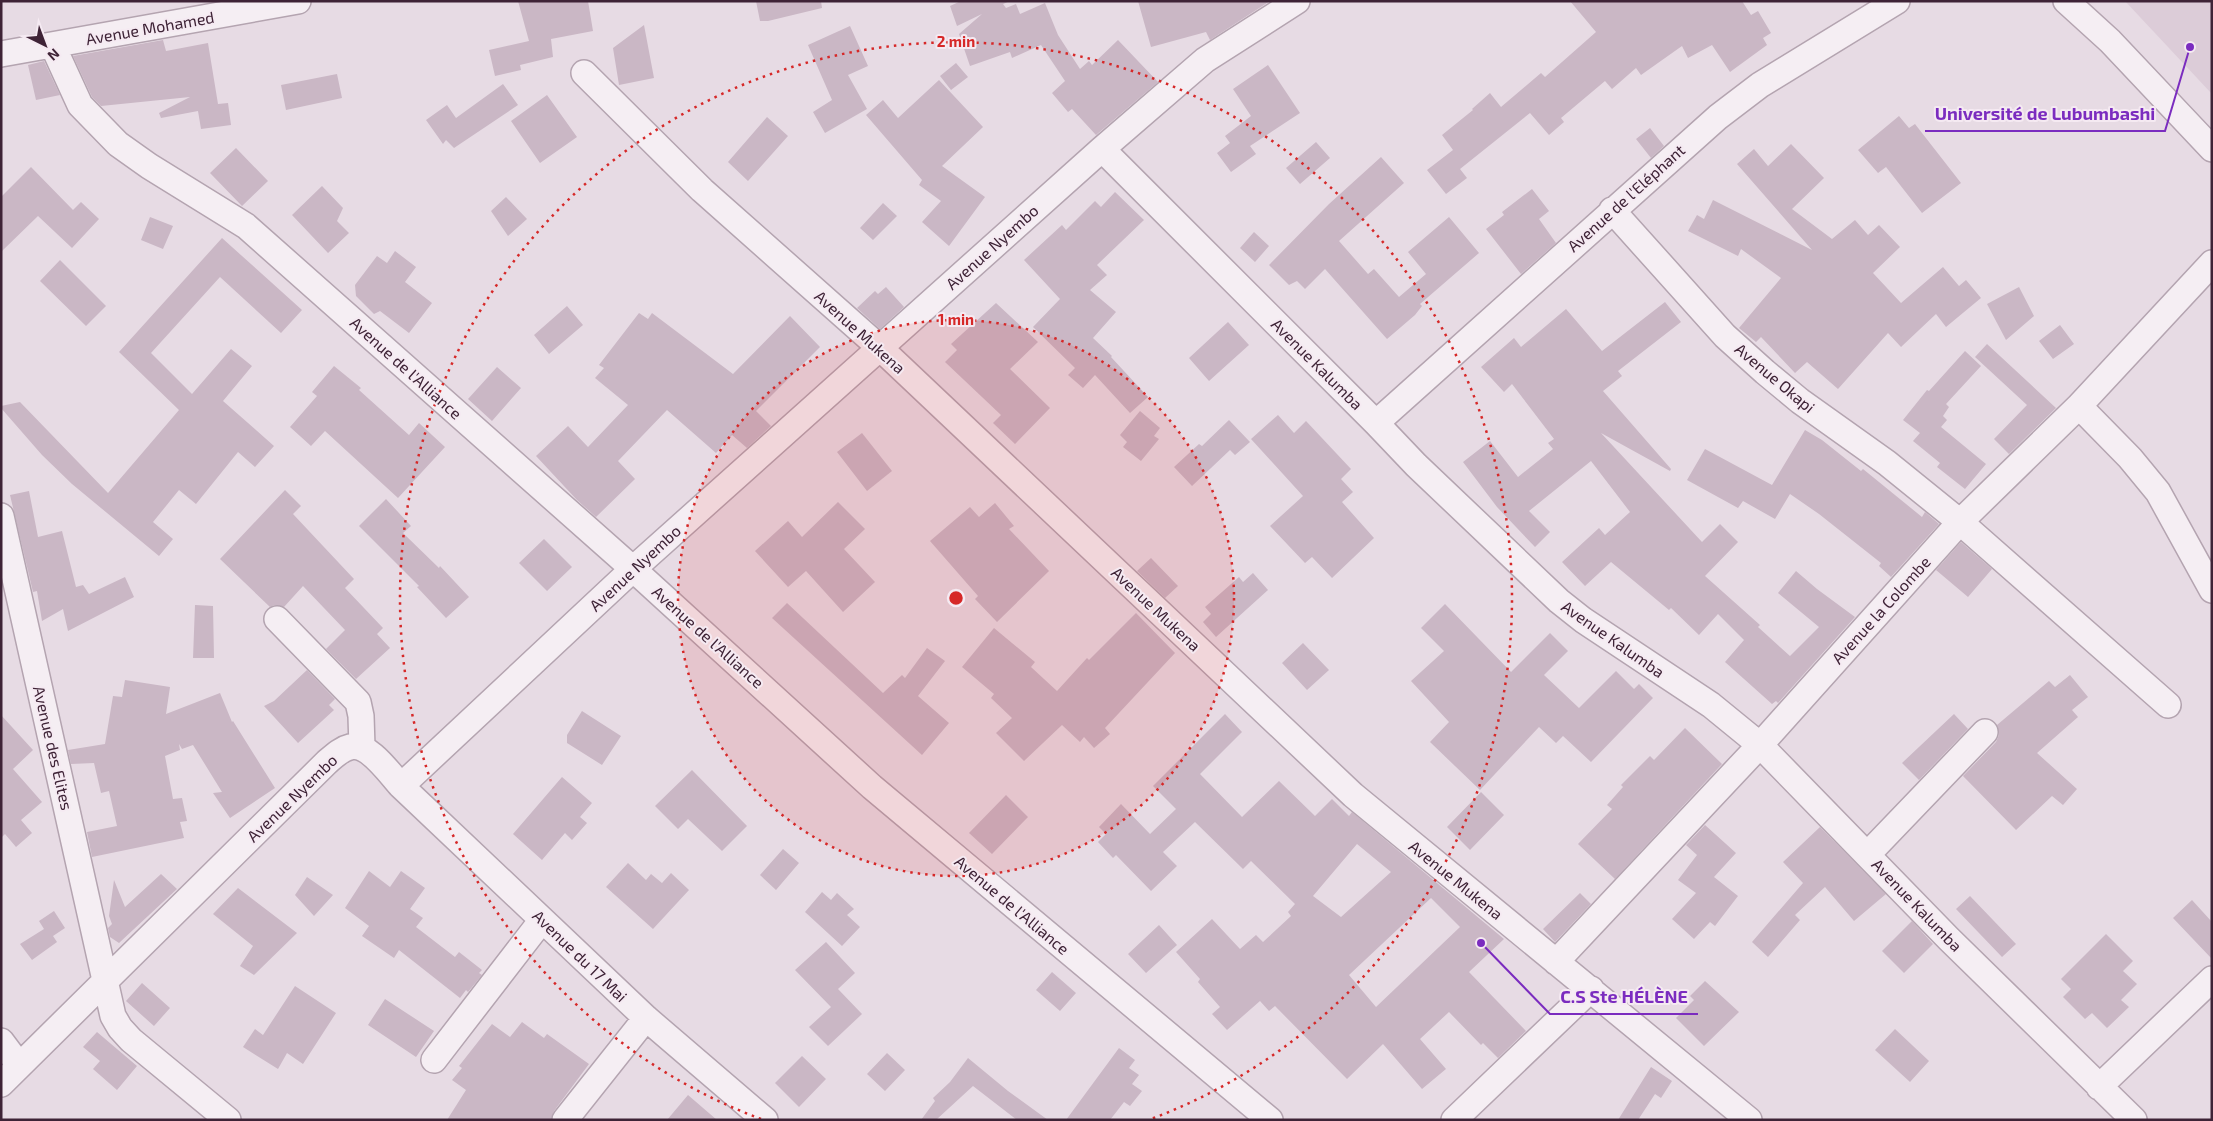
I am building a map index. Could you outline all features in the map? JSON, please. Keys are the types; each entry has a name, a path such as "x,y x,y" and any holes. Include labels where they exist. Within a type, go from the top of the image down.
{"street":[{"name":"Avenue Mohamed","path":"1,54 298,1"},
{"name":"Avenue Nyembo","path":"401,786 633,569 878,347 1102,148 1205,60 1297,1"},
{"name":"Avenue de l'Eléphant","path":"1376,423 1718,117 1760,85 1897,1"},
{"path":"2066,1 2110,41 2212,149"},
{"name":"Avenue de l'Alliance","path":"53,46 80,105 118,144 149,166 246,226 633,569 872,787 1270,1120"},
{"name":"Avenue Mukena","path":"584,73 702,190 878,347 1353,795 1749,1120"},
{"name":"Avenue Kalumba","path":"1102,148 1416,465 1558,601 1710,705 1760,745 1867,855 2134,1120"},
{"name":"Avenue Okapi","path":"1612,210 1725,336 1800,401 1887,463 1960,522 2168,705"},
{"name":"Avenue la Colombe","path":"1556,962 1760,745 1960,522 2079,406 2212,263"},
{"path":"2079,406 2130,458 2158,492 2212,590"},
{"name":"Avenue des Elites","path":"1,516 113,1016 120,1028 228,1120"},
{"path":"277,619 358,702 361,716 362,747 401,786"},
{"path":"1867,855 1985,732"},
{"name":"Avenue Nyembo","path":"1,1084 327,762 340,751 351,746 362,747"},
{"name":"Avenue du 17 Mai","path":"401,786 646,1018 766,1120"},
{"path":"434,1060 542,920"},
{"path":"2099,1087 2212,979"},
{"path":"1454,1120 1591,989"},
{"path":"565,1120 646,1018"},
{"path":"1,1041 19,1065"}],"shaded area":[{"path":"2125,1 2212,1 2212,94"}],"building":[{"path":"518,1 588,1 593,31 551,39 553,57 520,65 521,70 495,76 489,50 529,41"},
{"path":"756,1 821,1 822,8 768,21 760,21"},
{"path":"961,1 1010,1 1003,4 1006,8 1016,4 1020,14 1045,3 1058,35 1080,69 1089,61 1092,65 1118,40 1158,82 1096,135 1072,109 1068,112 1052,93 1065,81 1041,45 1012,58 1010,52 970,66 959,34 982,14 957,26 950,6"},
{"path":"1138,1 1270,1 1210,40 1206,32 1151,47"},
{"path":"1570,1 1742,1 1751,15 1758,11 1771,33 1763,38 1767,45 1730,72 1712,45 1688,58 1682,46 1641,75 1636,68 1612,89 1605,81 1561,118 1564,122 1549,135 1530,113 1460,169 1467,178 1446,194 1427,170 1453,150 1442,135 1473,110 1490,93 1501,107 1541,73 1545,77 1596,32"},
{"path":"644,25 654,78 619,85 613,48"},
{"path":"850,26 868,66 848,75 867,109 825,133 813,112 832,100 808,45"},
{"path":"163,40 166,51 208,43 218,104 228,103 231,125 201,129 198,111 161,118 159,113 190,97 101,106 92,97 73,56"},
{"path":"44,61 60,95 36,100 28,65"},
{"path":"956,63 968,77 951,90 940,76"},
{"path":"1268,65 1300,113 1250,146 1256,154 1231,172 1217,153 1230,143 1225,136 1251,116 1233,89"},
{"path":"337,74 342,98 286,110 281,85"},
{"path":"939,80 983,127 942,166 985,197 949,246 922,222 941,201 919,185 922,180 866,115 883,100 898,118"},
{"path":"503,84 518,105 454,148 446,140 443,144 426,120 447,105 456,118"},
{"path":"547,95 577,137 540,163 511,121"},
{"path":"1899,116 1909,128 1915,124 1961,183 1922,213 1886,167 1878,173 1858,150"},
{"path":"767,117 788,136 748,181 728,162"},
{"path":"1650,128 1664,146 1651,158 1636,139"},
{"path":"1316,142 1330,158 1300,184 1286,168"},
{"path":"1791,144 1824,178 1792,209 1832,239 1855,220 1868,235 1879,225 1900,247 1873,273 1901,303 1943,267 1959,286 1966,280 1981,298 1946,327 1936,314 1901,347 1888,333 1838,389 1807,362 1795,373 1761,337 1756,342 1739,328 1781,278 1741,249 1738,256 1688,231 1697,215 1704,219 1713,200 1812,250 1737,164 1754,149 1768,166"},
{"path":"236,148 268,181 242,206 210,173"},
{"path":"1381,157 1404,183 1339,241 1368,274 1374,269 1399,297 1426,274 1408,252 1449,217 1479,253 1420,304 1422,306 1415,315 1387,339 1325,269 1305,289 1297,281 1289,285 1269,265 1329,204"},
{"path":"31,167 73,210 81,202 99,219 72,248 38,216 1,252 1,197"},
{"path":"322,186 343,208 337,221 349,233 328,253 292,215"},
{"path":"1532,189 1549,211 1539,219 1556,243 1521,274 1486,229 1504,215 1502,212"},
{"path":"1115,192 1144,220 1097,265 1107,275 1090,290 1116,312 1093,338 1112,356 1148,397 1130,413 1095,375 1083,388 1068,375 1075,368 1033,327 1060,299 1024,260 1062,225 1066,230 1095,201 1101,207"},
{"path":"506,197 527,219 508,236 491,211"},
{"path":"883,203 897,216 873,240 860,228"},
{"path":"150,217 173,226 163,249 141,240"},
{"path":"1254,232 1269,246 1255,262 1240,248"},
{"path":"222,238 302,310 281,333 220,277 151,353 192,394 231,349 252,366 223,401 274,446 255,467 238,452 196,504 179,490 153,522 173,539 159,556 72,484 42,455 1,406 20,402 108,493 179,410 119,352"},
{"path":"395,251 416,267 405,282 432,303 409,333 380,311 374,314 356,296 355,285 377,256 387,263"},
{"path":"60,260 106,306 86,326 40,281"},
{"path":"886,287 904,307 880,329 857,308 875,291 878,294"},
{"path":"2019,287 2034,316 2006,340 1987,304"},
{"path":"1665,302 1681,322 1618,371 1622,376 1603,391 1671,469 1670,471 1601,433 1702,542 1720,524 1738,542 1705,576 1760,625 1758,627 1790,656 1819,627 1778,593 1796,571 1855,617 1778,703 1776,701 1772,704 1725,662 1744,640 1718,614 1699,635 1671,608 1669,610 1611,562 1585,586 1562,562 1599,528 1605,535 1630,512 1591,461 1529,511 1550,532 1535,547 1497,507 1463,462 1490,441 1518,477 1553,449 1548,443 1554,439 1512,384 1504,392 1481,367 1514,338 1521,347 1566,309 1602,351"},
{"path":"996,303 1038,342 1010,369 1050,408 1015,444 993,423 1001,415 945,362 957,350 951,344"},
{"path":"567,306 583,325 549,354 534,335"},
{"path":"639,313 648,319 652,313 733,374 790,316 820,347 756,411 771,426 747,448 732,435 716,453 667,410 618,461 635,479 596,517 577,500 536,456 568,426 588,447 628,405 595,378 604,368 599,365"},
{"path":"1228,322 1249,345 1209,381 1189,358"},
{"path":"2060,325 2074,344 2053,359 2039,341"},
{"path":"1987,344 2056,408 2009,454 1994,439 2027,405 1975,357"},
{"path":"1965,351 1981,366 1946,404 1949,407 1943,416 1947,420 1941,427 1986,464 1965,489 1937,467 1940,463 1913,441 1920,433 1903,420 1927,390 1929,391"},
{"path":"334,366 361,388 359,390 409,435 419,423 445,447 398,498 325,431 311,446 290,427 317,396 312,392"},
{"path":"497,367 521,388 492,421 468,399"},
{"path":"1140,411 1160,428 1154,436 1159,439 1141,461 1123,447 1127,442 1120,435"},
{"path":"1278,415 1294,433 1306,421 1351,469 1341,479 1353,492 1342,502 1374,538 1332,578 1312,557 1305,563 1270,526 1303,496 1251,439"},
{"path":"1229,420 1250,442 1235,455 1230,450 1192,486 1174,467 1199,444 1202,446"},
{"path":"1805,430 1822,440 1861,471 1863,469 1922,517 1925,512 1939,524 1891,577 1879,566 1881,563 1819,514 1790,494 1775,519 1743,501 1738,508 1687,480 1705,449 1772,485"},
{"path":"862,433 892,471 867,491 837,452"},
{"path":"285,490 301,506 293,514 354,579 345,588 383,628 377,634 390,648 356,679 326,649 345,630 303,586 284,607 274,605 270,607 220,559"},
{"path":"29,491 38,537 62,531 76,587 83,585 89,594 125,577 134,597 68,631 63,609 42,621 37,591 33,592 10,495"},
{"path":"386,499 411,526 403,533 439,568 440,566 469,597 446,618 417,587 419,586 359,526"},
{"path":"838,502 865,529 844,549 875,582 843,612 806,571 788,587 755,551 788,521 802,537"},
{"path":"995,503 1014,526 1009,529 1049,571 997,622 975,599 978,596 930,541 970,507 979,517"},
{"path":"544,539 572,567 547,591 519,563"},
{"path":"1961,542 1992,569 1968,597 1936,570"},
{"path":"1151,558 1178,586 1165,598 1137,571"},
{"path":"1253,573 1268,590 1216,637 1203,622 1211,614 1205,607 1239,577 1243,582"},
{"path":"787,603 883,693 902,675 905,678 927,648 945,661 918,696 949,723 922,755 772,618"},
{"path":"1445,604 1511,672 1550,633 1568,651 1544,675 1579,708 1616,671 1634,689 1639,684 1653,698 1591,762 1563,736 1556,743 1539,727 1480,790 1430,742 1449,722 1411,681 1444,651 1421,628"},
{"path":"195,605 213,606 214,658 193,658"},
{"path":"1136,613 1175,653 1105,728 1110,734 1094,748 1084,737 1080,742 1062,725 1024,761 996,733 1012,718 991,698 994,694 962,667 994,628 1035,662 1031,667 1057,691 1087,658 1089,660"},
{"path":"1303,643 1329,670 1307,690 1282,663"},
{"path":"307,670 335,699 329,705 334,710 298,743 264,706 274,701"},
{"path":"2070,675 2088,697 2072,710 2078,717 2037,753 2077,789 2063,805 2052,796 2016,830 1963,776 1996,742 1999,735 1997,725 2049,681 2055,687"},
{"path":"125,680 170,687 166,714 220,693 232,722 275,788 230,818 213,793 222,792 193,745 182,749 179,744 180,750 165,756 173,799 182,798 187,821 180,822 184,838 92,857 87,832 117,826 109,791 101,793 94,763 71,764 68,750 105,744 113,696 122,697"},
{"path":"582,711 621,736 602,765 567,743 567,735"},
{"path":"1225,714 1242,732 1200,774 1242,817 1279,781 1315,816 1332,799 1349,816 1352,812 1504,939 1469,972 1526,1031 1498,1058 1483,1043 1481,1045 1449,1012 1420,1039 1446,1069 1422,1089 1383,1044 1347,1079 1275,1006 1269,1011 1260,1001 1227,1030 1212,1014 1220,1007 1198,982 1200,979 1176,952 1212,919 1240,949 1256,935 1263,942 1291,916 1288,912 1295,904 1251,861 1243,869 1195,822 1163,852 1177,866 1151,891 1116,855 1113,858 1098,842 1106,834 1099,827 1121,804 1150,834 1176,809 1153,786","holes":["1357,844 1391,872 1341,917 1313,896","1431,898 1460,927 1376,1007 1349,975"]},
{"path":"1954,714 1968,729 1919,780 1902,763"},
{"path":"1,715 33,750 13,769 42,802 21,820 32,833 16,847 5,834 1,838"},
{"path":"1685,728 1722,764 1615,879 1578,844 1612,809 1607,805 1623,787 1621,785 1650,756 1654,760"},
{"path":"692,770 747,826 722,851 688,819 678,829 655,806"},
{"path":"562,777 592,803 580,817 587,823 572,840 565,833 542,860 513,834"},
{"path":"1481,792 1504,815 1470,850 1447,827"},
{"path":"1006,795 1028,817 992,854 969,833"},
{"path":"1705,825 1736,853 1714,877 1738,896 1715,926 1710,922 1694,939 1672,919 1696,893 1678,880 1697,855 1686,845"},
{"path":"1820,827 1886,894 1854,921 1825,887 1795,915 1800,920 1768,957 1752,942 1803,883 1783,862"},
{"path":"783,849 799,863 776,890 760,875"},
{"path":"628,863 646,880 651,874 662,883 671,873 689,890 653,929 606,887"},
{"path":"369,871 390,887 401,871 425,888 410,909 423,918 416,927 455,957 459,952 482,970 479,973 482,975 468,992 466,990 460,998 399,950 394,958 362,936 369,926 345,908"},
{"path":"161,874 177,889 119,943 110,937 108,928 112,924 109,916 114,880 125,907"},
{"path":"307,877 333,895 314,916 295,895"},
{"path":"238,888 297,933 254,975 240,966 253,946 213,914"},
{"path":"822,892 831,900 837,893 854,909 847,915 860,927 842,946 805,912"},
{"path":"1580,893 1591,904 1555,942 1543,929"},
{"path":"1970,896 2016,944 2002,957 1956,909"},
{"path":"2192,900 2212,922 2212,959 2173,918"},
{"path":"54,911 65,928 53,936 57,942 32,960 20,944 44,929 39,921"},
{"path":"1912,921 1933,944 1904,973 1882,951"},
{"path":"1159,925 1177,945 1146,973 1128,954"},
{"path":"2106,934 2133,961 2123,971 2137,984 2121,1000 2129,1007 2107,1028 2092,1013 2085,1019 2063,997 2071,989 2061,979"},
{"path":"826,942 855,973 838,989 862,1014 828,1046 809,1027 831,1007 795,970"},
{"path":"1052,972 1076,993 1060,1011 1036,990"},
{"path":"1705,981 1739,1012 1704,1046 1676,1018 1694,1000 1690,996"},
{"path":"142,983 170,1008 154,1026 126,1001"},
{"path":"295,986 336,1013 303,1064 287,1053 278,1069 243,1047 255,1029 263,1035"},
{"path":"385,999 434,1031 416,1057 368,1025"},
{"path":"522,1022 544,1038 547,1034 589,1064 554,1111 551,1120 447,1120 466,1090 452,1080 462,1068 459,1066 492,1024 510,1037"},
{"path":"1895,1029 1929,1061 1910,1082 1875,1050"},
{"path":"97,1032 137,1066 117,1090 93,1069 100,1061 83,1047"},
{"path":"1119,1048 1135,1060 1129,1068 1139,1075 1132,1084 1142,1091 1130,1106 1124,1102 1110,1120 1066,1120"},
{"path":"887,1053 905,1070 885,1091 867,1074"},
{"path":"802,1056 826,1079 799,1107 775,1083"},
{"path":"968,1058 1008,1091 1048,1120 1017,1120 973,1086 936,1120 921,1120 935,1101 933,1098 950,1082"},
{"path":"1651,1067 1672,1081 1661,1098 1655,1094 1638,1120 1618,1120"},
{"path":"688,1095 717,1120 667,1120"}],"place":[{"name":"Université de Lubumbashi","path":"2190,47"},
{"name":"C.S Ste HÉLÈNE","path":"1481,943"}]}
